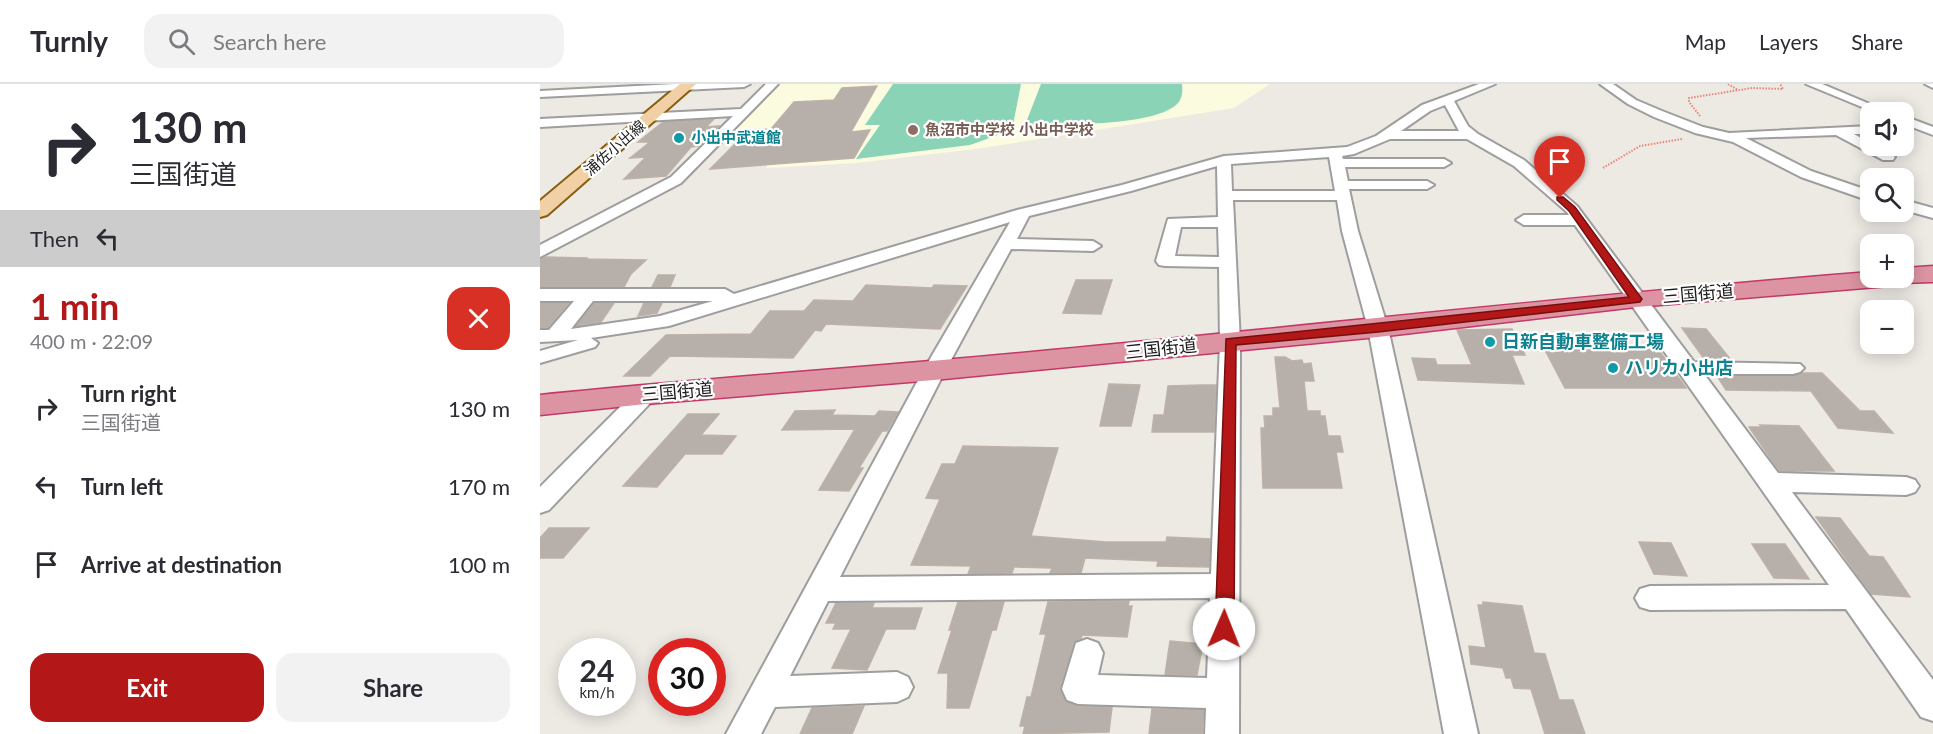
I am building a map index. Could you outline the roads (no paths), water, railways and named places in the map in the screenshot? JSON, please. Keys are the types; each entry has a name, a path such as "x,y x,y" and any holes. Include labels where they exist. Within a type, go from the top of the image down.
{"highway":[{"path":"1914,275 1933,274"},
{"name":"三国街道","path":"540,405 646,394 934,371 1378,328 1636,299 1860,280"}],"main road":[{"name":"浦佐小出線","path":"540,211 688,86"}],"street":[{"path":"540,94 744,84"},
{"path":"540,252 676,180 772,84"},
{"path":"1336,158 1387,135 1409,118 1447,99 1489,84"},
{"path":"1606,84 1632,102 1699,130 1737,139 1806,174 1860,193"},
{"path":"1812,84 1862,102"},
{"path":"1447,99 1459,117 1462,127 1471,135 1519,164 1572,209 1933,706"},
{"path":"544,125 652,115 745,112"},
{"path":"1914,124 1929,129"},
{"path":"1717,136 1860,130"},
{"path":"1838,131 1888,157"},
{"path":"1387,135 1471,135"},
{"path":"1336,158 1350,231 1378,328 1461,734"},
{"path":"540,357 1023,213 1126,189 1224,160 1336,158 1444,163"},
{"path":"1222,734 1230,342 1224,160"},
{"path":"1225,195 1427,185"},
{"path":"1914,208 1933,213"},
{"path":"743,734 934,371 1023,213"},
{"path":"1524,220 1580,220"},
{"path":"1226,222 1174,222 1165,261 1227,262"},
{"path":"1006,244 1093,246"},
{"path":"548,336 589,294"},
{"path":"616,328 640,294"},
{"path":"540,295 739,296"},
{"path":"548,336 670,319 693,295"},
{"path":"1686,368 1793,368"},
{"path":"540,502 646,394"},
{"path":"1770,482 1906,486"},
{"path":"820,589 1225,586"},
{"path":"1650,598 1854,597"},
{"path":"1087,653 1078,689 1223,693"},
{"path":"765,692 897,687"}],"waterway":[{"path":"678,112 722,110"}],"place":[{"name":"魚沼市中学校 小出中学校","path":"913,130"},
{"name":"小出中武道館","path":"679,138"},
{"name":"日新自動車整備工場","path":"1490,342"},
{"name":"ハリカ小出店","path":"1613,368"}]}
